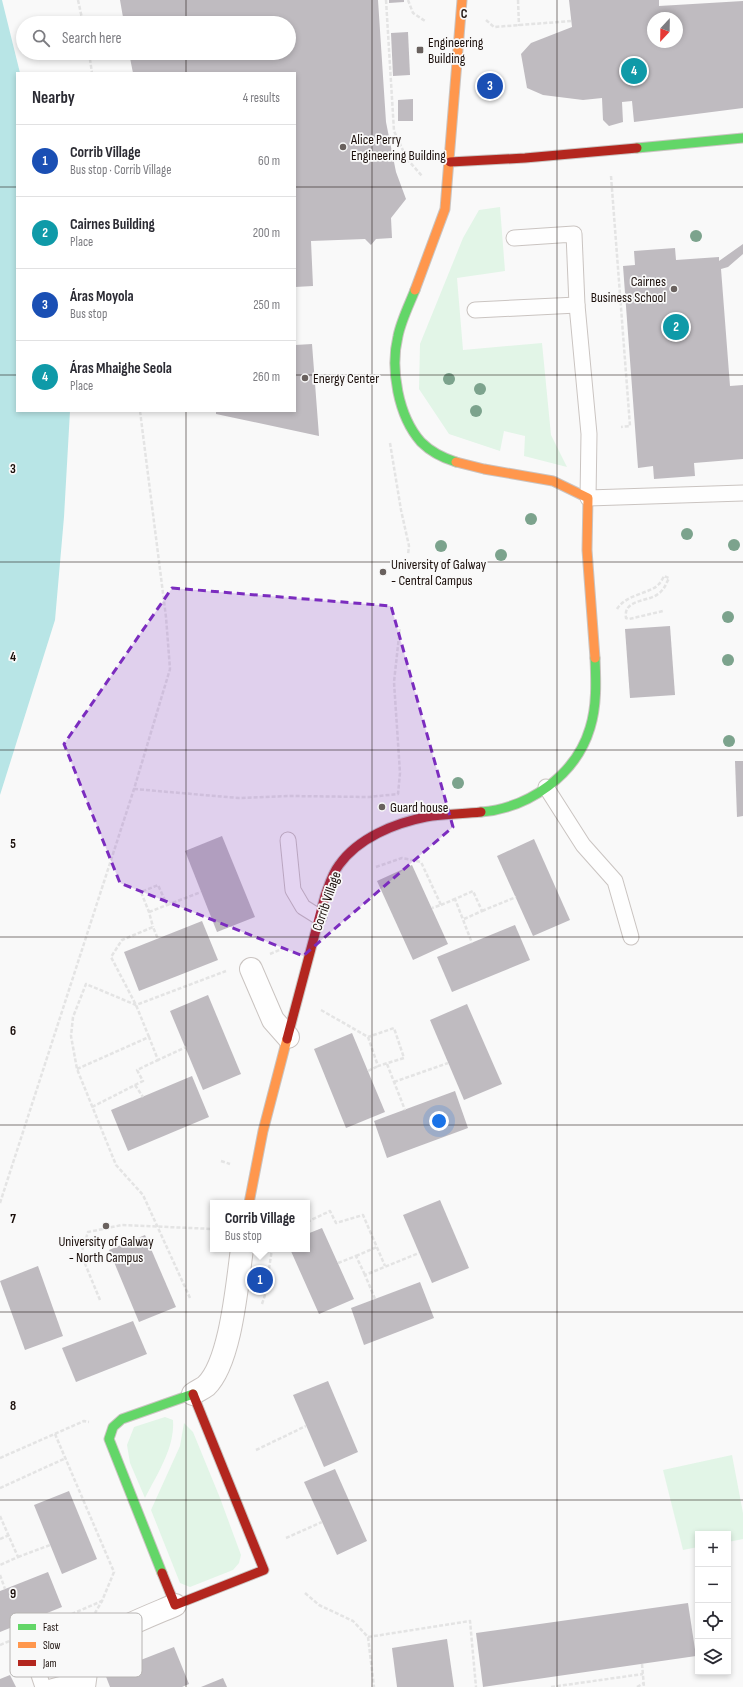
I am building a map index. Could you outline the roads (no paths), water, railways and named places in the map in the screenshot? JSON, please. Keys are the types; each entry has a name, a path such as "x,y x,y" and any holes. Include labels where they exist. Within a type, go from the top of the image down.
{"street":[{"path":"462,0 445,209 398,335 394,365 398,393 404,411 412,427 425,445 441,456 459,463 551,481 588,498"},
{"path":"450,162 525,158 743,138"},
{"name":"Corrib Village","path":"249,1200 254,1171 298,997 331,879 337,867 349,854 377,834 406,822 448,814 487,812 506,808 526,800 560,776 579,754 593,723 596,706 596,672 585,524 588,498"},
{"path":"251,969 273,1020 288,1037"},
{"path":"175,1606 110,1439 113,1427 122,1418 193,1394 206,1386 215,1374 227,1347 242,1252"},
{"path":"142,1621 264,1570 193,1394"}],"lane":[{"path":"514,238 574,234 576,305 589,434 588,498 743,493"},
{"path":"475,310 576,305"},
{"path":"546,787 583,845 615,880 631,937"},
{"path":"288,840 293,890 303,908 320,917"},
{"path":"40,1677 43,1687"},
{"path":"52,1687 84,1682"}],"water":[{"path":"0,0 2,0 20,72 16,72 16,412 70,412 64,517 55,620 0,795"}],"place":[{"name":"Engineering Building","path":"420,50"},
{"name":"Áras Mhaighe Seola","path":"634,71"},
{"name":"Áras Moyola","path":"490,86"},
{"name":"Alice Perry Engineering Building","path":"343,147"},
{"name":"Cairnes Business School","path":"674,289"},
{"name":"Cairnes Building","path":"676,327"},
{"name":"Energy Center","path":"305,378"},
{"name":"University of Galway - Central Campus","path":"383,572"},
{"name":"Guard house","path":"382,807"},
{"name":"University of Galway - North Campus","path":"106,1226"},
{"name":"Corrib Village","path":"260,1280"}]}
